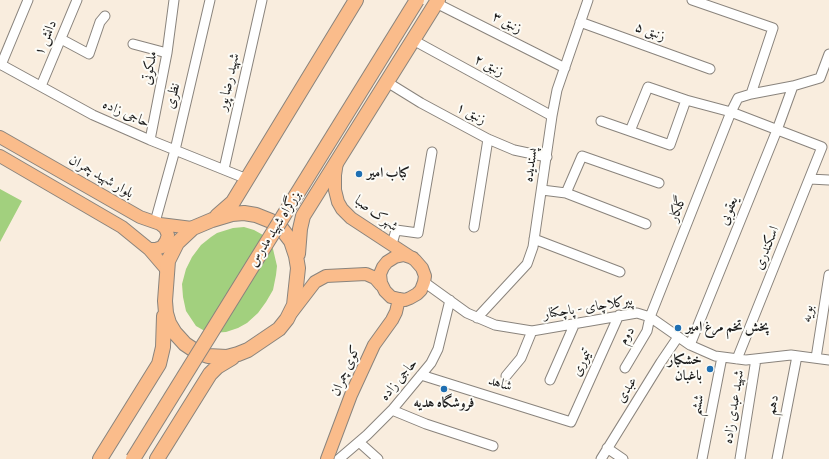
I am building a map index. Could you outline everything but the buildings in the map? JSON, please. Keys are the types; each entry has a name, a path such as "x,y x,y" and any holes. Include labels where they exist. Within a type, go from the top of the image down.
{"highway":[{"path":"212,220 230,205 356,0"},
{"name":"بزرگراه شهید مدرس","path":"133,459 417,0"},
{"name":"بزرگراه شهید مدرس","path":"298,264 299,231 302,221 437,2"},
{"path":"100,459 159,362 164,342 168,261 173,250 180,240 192,228 212,220 240,213 252,214 267,219 278,226 288,238 294,248 298,264 294,301 287,319 276,331 248,350 217,367 210,374 157,459"},
{"path":"165,301 166,313 171,327 179,339 191,349 201,354 219,357 234,355 248,350"}],"main road":[{"name":"بلوار شهید چمران","path":"0,137 130,211 158,223 192,228"},
{"path":"0,156 122,227 149,249 167,270"},
{"name":"شهرک صبا","path":"337,162 335,190 340,205 351,218 413,258"},
{"path":"149,249 162,247 166,241 168,235 165,228 158,223"},
{"path":"287,319 315,282 323,277 331,275 366,274 375,278 389,295 399,299 407,299 415,296 421,290 424,282 422,268 413,258 399,256 392,258 382,267 380,274 381,285"},
{"name":"کوی چمران","path":"327,459 354,388 374,345 392,320 396,312 399,299"}],"street":[{"path":"1,64 28,0"},
{"name":"دانش ۱","path":"41,86 77,0"},
{"name":"ملکوتی","path":"150,140 167,53 174,0"},
{"name":"نظری","path":"158,223 210,0"},
{"name":"شهید رضا پور","path":"224,169 262,0"},
{"name":"پسندیده","path":"477,318 527,264 533,246 557,90 588,0"},
{"path":"692,0 774,28 751,94 793,86 820,78 829,54"},
{"name":"زنبق ۳","path":"437,2 565,68"},
{"path":"61,39 89,54 100,22 105,16"},
{"name":"زنبق ۵","path":"580,22 710,69"},
{"name":"زنبق ۲","path":"413,40 552,116"},
{"path":"133,44 167,53"},
{"name":"حاجی زاده","path":"1,64 93,115 150,140 247,179"},
{"name":"زنبق ۱","path":"387,82 488,139 514,150 547,158"},
{"name":"یعقوبی","path":"690,345 777,130 793,86"},
{"path":"630,132 648,87 686,100 731,112 777,130"},
{"name":"گلکار","path":"650,317 731,112 738,98 751,94"},
{"path":"601,121 670,146 686,100"},
{"name":"اسکندری","path":"737,359 822,147 777,130"},
{"path":"474,227 488,139"},
{"path":"392,244 396,230 418,233 432,152"},
{"path":"566,193 582,156 659,183"},
{"path":"810,179 829,180"},
{"path":"542,190 566,193 646,224"},
{"path":"534,239 620,272"},
{"name":"بویه","path":"816,358 829,275"},
{"name":"پیرکلاچای - پاچکنار","path":"424,282 467,313 495,326 532,331 637,313 650,317 690,345 715,356 756,360 791,355 829,360"},
{"name":"حاجی زاده","path":"339,459 392,410 431,363 438,349 450,300"},
{"name":"تیموری","path":"571,422 619,315"},
{"name":"دوم","path":"625,368 647,331 650,317"},
{"path":"550,380 575,323"},
{"path":"506,376 521,358 532,331"},
{"name":"عبدی","path":"601,459 660,362 678,337"},
{"name":"دهم","path":"777,459 798,356"},
{"name":"ششم","path":"702,459 722,357"},
{"name":"شهید عبدی زاده","path":"740,459 756,360"},
{"name":"شاهد","path":"421,375 571,422"},
{"path":"392,410 426,424 493,446"},
{"path":"359,442 378,459"},
{"path":"608,448 623,459"}],"green space":[{"path":"0,189 22,201 0,242"},
{"path":"244,227 263,235 269,241 273,249 277,266 273,290 258,313 247,323 226,332 211,333 196,326 186,311 182,284 186,269 192,257 201,245 211,237 217,233 233,228"}],"place":[{"name":"کباب امیر","path":"359,174"},
{"name":"پخش تخم مرغ امیر","path":"678,328"},
{"name":"خشکبار باغبان","path":"710,369"},
{"name":"فروشگاه هدیه","path":"444,389"}]}
